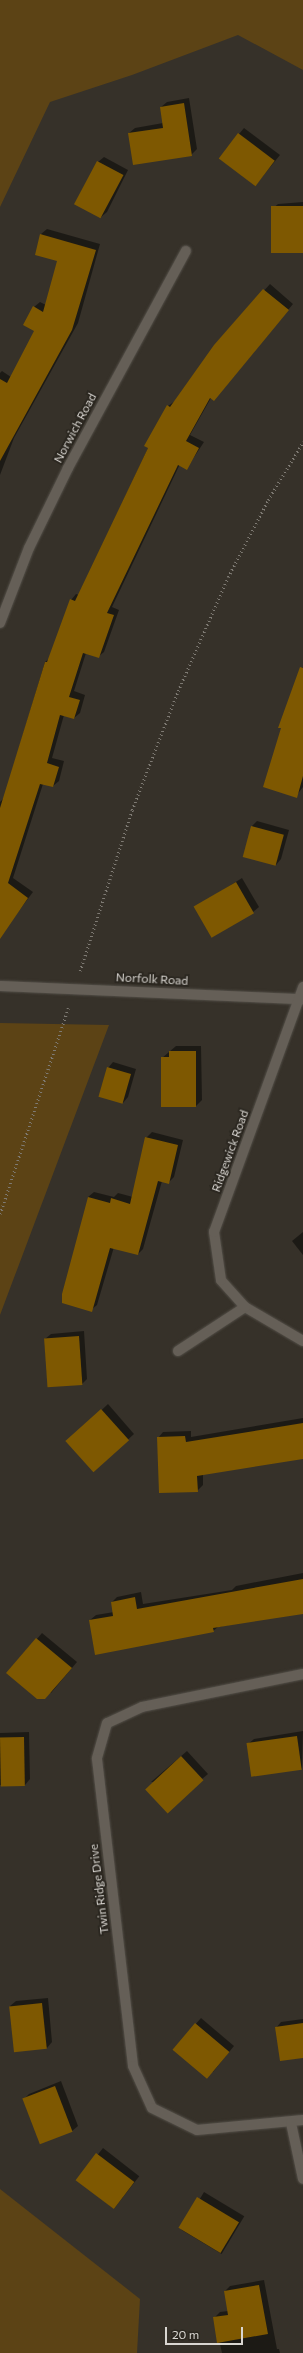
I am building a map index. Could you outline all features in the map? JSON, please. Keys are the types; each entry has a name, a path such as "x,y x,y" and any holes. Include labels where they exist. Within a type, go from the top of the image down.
{"street":[{"name":"Norwich Road","path":"0,623 29,548 68,468 186,251"},
{"name":"Norfolk Road","path":"0,986 75,988 301,1000"},
{"name":"Ridgewick Road","path":"303,987 301,1000 214,1232 221,1280 244,1307 303,1341"},
{"path":"178,1351 244,1307"},
{"name":"Twin Ridge Drive","path":"303,1674 142,1707 107,1724 97,1759 133,2066 152,2108 197,2130 291,2123 303,2120"},
{"path":"291,2123 303,2179"}],"path":[{"path":"0,1214 132,810 178,691 228,576 268,500 303,442"}],"shaded area":[{"path":"0,0 303,0 303,70 238,35 132,75 50,102 0,207"},
{"path":"0,1023 109,1025 0,1315"},
{"path":"0,2189 140,2299 137,2353 0,2353"}],"building":[{"path":"184,103 192,156 133,165 128,133 163,128 160,107"},
{"path":"238,133 275,161 255,186 219,159"},
{"path":"97,161 123,175 100,218 74,204"},
{"path":"271,206 303,206 303,253 271,253"},
{"path":"40,234 96,250 72,330 0,461 0,379 7,383 34,331 23,325 33,306 43,312 57,261 35,255"},
{"path":"263,289 289,310 214,401 210,398 186,441 199,448 187,470 178,465 107,613 114,615 99,658 83,653 69,697 80,700 74,719 60,715 47,763 59,767 53,787 40,784 8,883 28,898 0,939 0,808 45,662 47,662 70,599 75,601 148,448 144,446 167,405 170,407 214,345"},
{"path":"300,667 303,668 303,776 297,798 263,787 281,728 278,728"},
{"path":"251,826 284,835 276,866 243,857"},
{"path":"236,882 254,913 212,938 194,906"},
{"path":"169,1051 196,1051 196,1107 161,1107 161,1057 169,1057"},
{"path":"107,1067 131,1074 122,1104 98,1097"},
{"path":"145,1137 178,1145 169,1184 158,1181 138,1255 110,1248 92,1312 62,1303 62,1294 88,1197 110,1203 111,1198 130,1204"},
{"path":"79,1336 82,1385 48,1387 44,1338"},
{"path":"101,1409 129,1440 93,1472 65,1441"},
{"path":"303,1423 303,1459 197,1476 198,1492 159,1493 157,1437 185,1436 186,1442"},
{"path":"303,1579 303,1614 213,1628 214,1632 95,1655 89,1620 113,1616 111,1602 135,1597 137,1609"},
{"path":"36,1638 72,1668 45,1699 37,1699 6,1673"},
{"path":"297,1736 302,1770 251,1777 246,1743"},
{"path":"0,1737 24,1737 25,1786 1,1786"},
{"path":"181,1756 204,1780 168,1814 145,1789"},
{"path":"42,2003 47,2049 14,2052 9,2006"},
{"path":"195,2023 229,2052 207,2079 173,2050"},
{"path":"303,2023 303,2058 280,2061 275,2027"},
{"path":"55,2086 73,2132 40,2144 22,2099"},
{"path":"96,2153 134,2182 114,2209 76,2180"},
{"path":"197,2197 239,2222 220,2253 178,2228"},
{"path":"259,2285 268,2334 217,2343 213,2317 228,2315 224,2291"}]}
